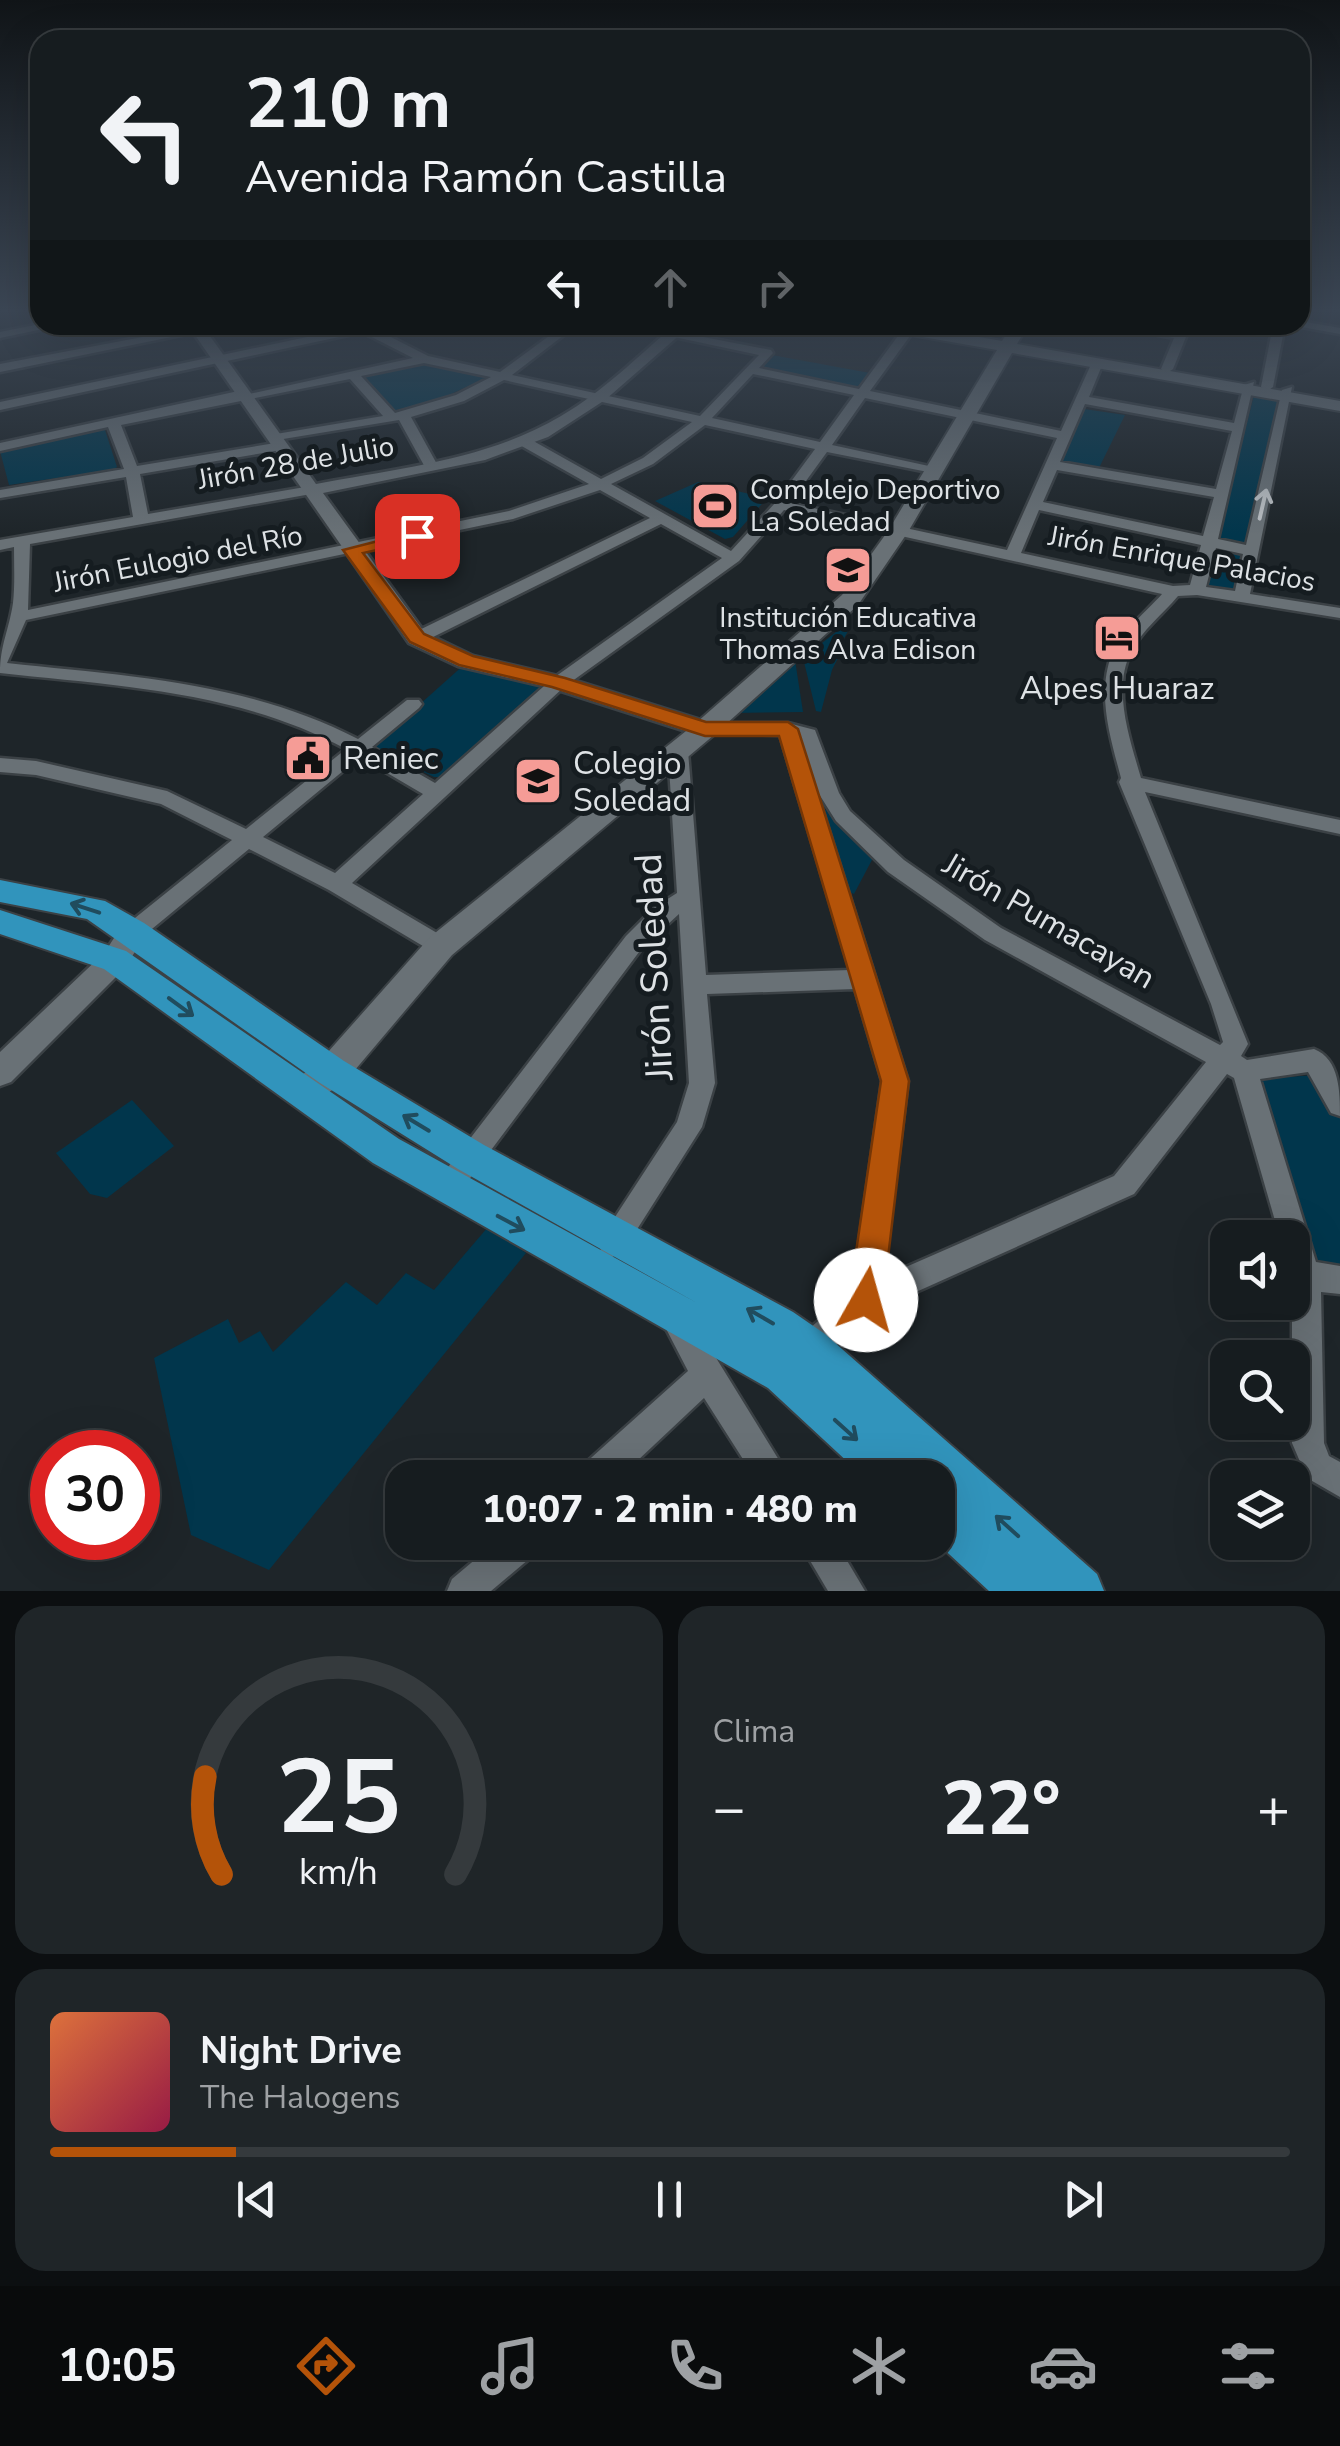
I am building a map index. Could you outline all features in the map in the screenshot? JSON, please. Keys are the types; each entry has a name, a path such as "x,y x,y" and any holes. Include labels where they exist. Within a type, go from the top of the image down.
{"main road":[{"path":"318,1083 442,946 678,752 850,600 898,532 984,386"},
{"path":"1250,386 1255,387"},
{"path":"1251,386 1340,406"},
{"path":"1288,394 1340,398"},
{"path":"0,891 94,909 124,946 318,1083 446,1188 606,1252 673,1268 779,1326 797,1361 882,1460"},
{"path":"0,922 124,946"},
{"path":"318,1083 471,1157 606,1252 672,1312 797,1361 1080,1591"},
{"path":"955,1528 1024,1591"}],"street":[{"path":"46,386 49,396"},
{"path":"0,406 97,386"},
{"path":"238,386 417,638 466,660 558,682 705,729 788,729 895,1081 866,1300"},
{"path":"0,448 293,386"},
{"path":"366,386 397,416 430,466"},
{"path":"0,494 397,416 459,399 482,386"},
{"path":"548,386 933,471"},
{"name":"Jirón 28 de Julio","path":"0,545 430,466 524,441 568,419 610,386"},
{"name":"Jirón Eulogio del Río","path":"22,616 513,516 599,485 648,460 702,421 735,386"},
{"path":"824,386 1067,436"},
{"path":"337,884 558,682 734,558 781,506 865,386"},
{"path":"1012,556 1087,386"},
{"path":"1197,590 1238,428 1255,387"},
{"path":"1241,599 1288,394"},
{"path":"1081,399 1238,428"},
{"path":"113,422 132,471 141,518"},
{"path":"524,441 734,558"},
{"path":"1054,465 1220,494"},
{"path":"1035,504 1253,550"},
{"name":"Jirón Enrique Palacios","path":"781,506 1173,591 1197,590 1340,614"},
{"path":"417,638 661,518"},
{"path":"0,660 15,638 22,616 22,541"},
{"path":"1173,591 1120,656 1114,719 1129,782 1226,1003 1236,1044 1236,1065 1288,1220"},
{"path":"0,668 215,695 288,715 360,748 438,794"},
{"path":"0,1072 124,946 248,837 413,704"},
{"name":"Jirón Pumacayan","path":"788,729 808,734 829,794 844,816 896,866 939,899 994,934 1236,1065"},
{"name":"Jirón Soledad","path":"606,1252 689,1126 702,1083 678,752"},
{"path":"0,765 36,768 166,798 337,884 442,946"},
{"path":"1129,782 1340,826"},
{"path":"446,1188 634,942 664,912 689,897"},
{"path":"695,985 865,978"},
{"path":"797,1361 866,1300 1124,1184 1236,1065 1314,1060 1340,1105"},
{"path":"673,1268 672,1312 762,1460"},
{"path":"1310,1276 1340,1280"},
{"path":"1307,1320 1308,1443 1318,1467 1340,1481"},
{"path":"614,1460 707,1375"},
{"path":"464,1591 501,1560"},
{"path":"828,1560 848,1591"}],"shaded area":[{"path":"369,386 468,386 440,399 392,411"},
{"path":"1254,395 1279,400 1246,546 1218,539"},
{"path":"1084,409 1125,415 1097,472 1060,465"},
{"path":"104,427 117,467 9,485 0,451"},
{"path":"698,482 767,498 733,537 725,539 655,501"},
{"path":"1215,545 1246,551 1239,596 1202,588"},
{"path":"841,628 848,631 838,649 841,652 821,712 816,711 803,658"},
{"path":"795,660 803,712 731,713"},
{"path":"466,663 545,689 448,777 434,777 372,747"},
{"path":"823,810 831,810 839,826 874,856 854,894 850,892"},
{"path":"1316,1075 1340,1116 1340,1273 1318,1271 1310,1245 1310,1220 1302,1220 1259,1079"},
{"path":"132,1100 174,1146 107,1198 90,1194 56,1153"},
{"path":"488,1227 526,1253 269,1570 191,1535 154,1358 228,1319 239,1343 260,1331 273,1352 346,1282 377,1305 406,1273 434,1290"}],"place":[{"name":"Complejo Deportivo La Soledad","path":"715,506"},
{"name":"Institución Educativa Thomas Alva Edison","path":"848,570"},
{"name":"Alpes Huaraz","path":"1117,638"},
{"name":"Reniec","path":"308,758"},
{"name":"Colegio Soledad","path":"538,781"}],"route":[{"path":"417,536 352,550 417,638 466,660 558,682 705,729 788,729 895,1081 866,1300"}]}
